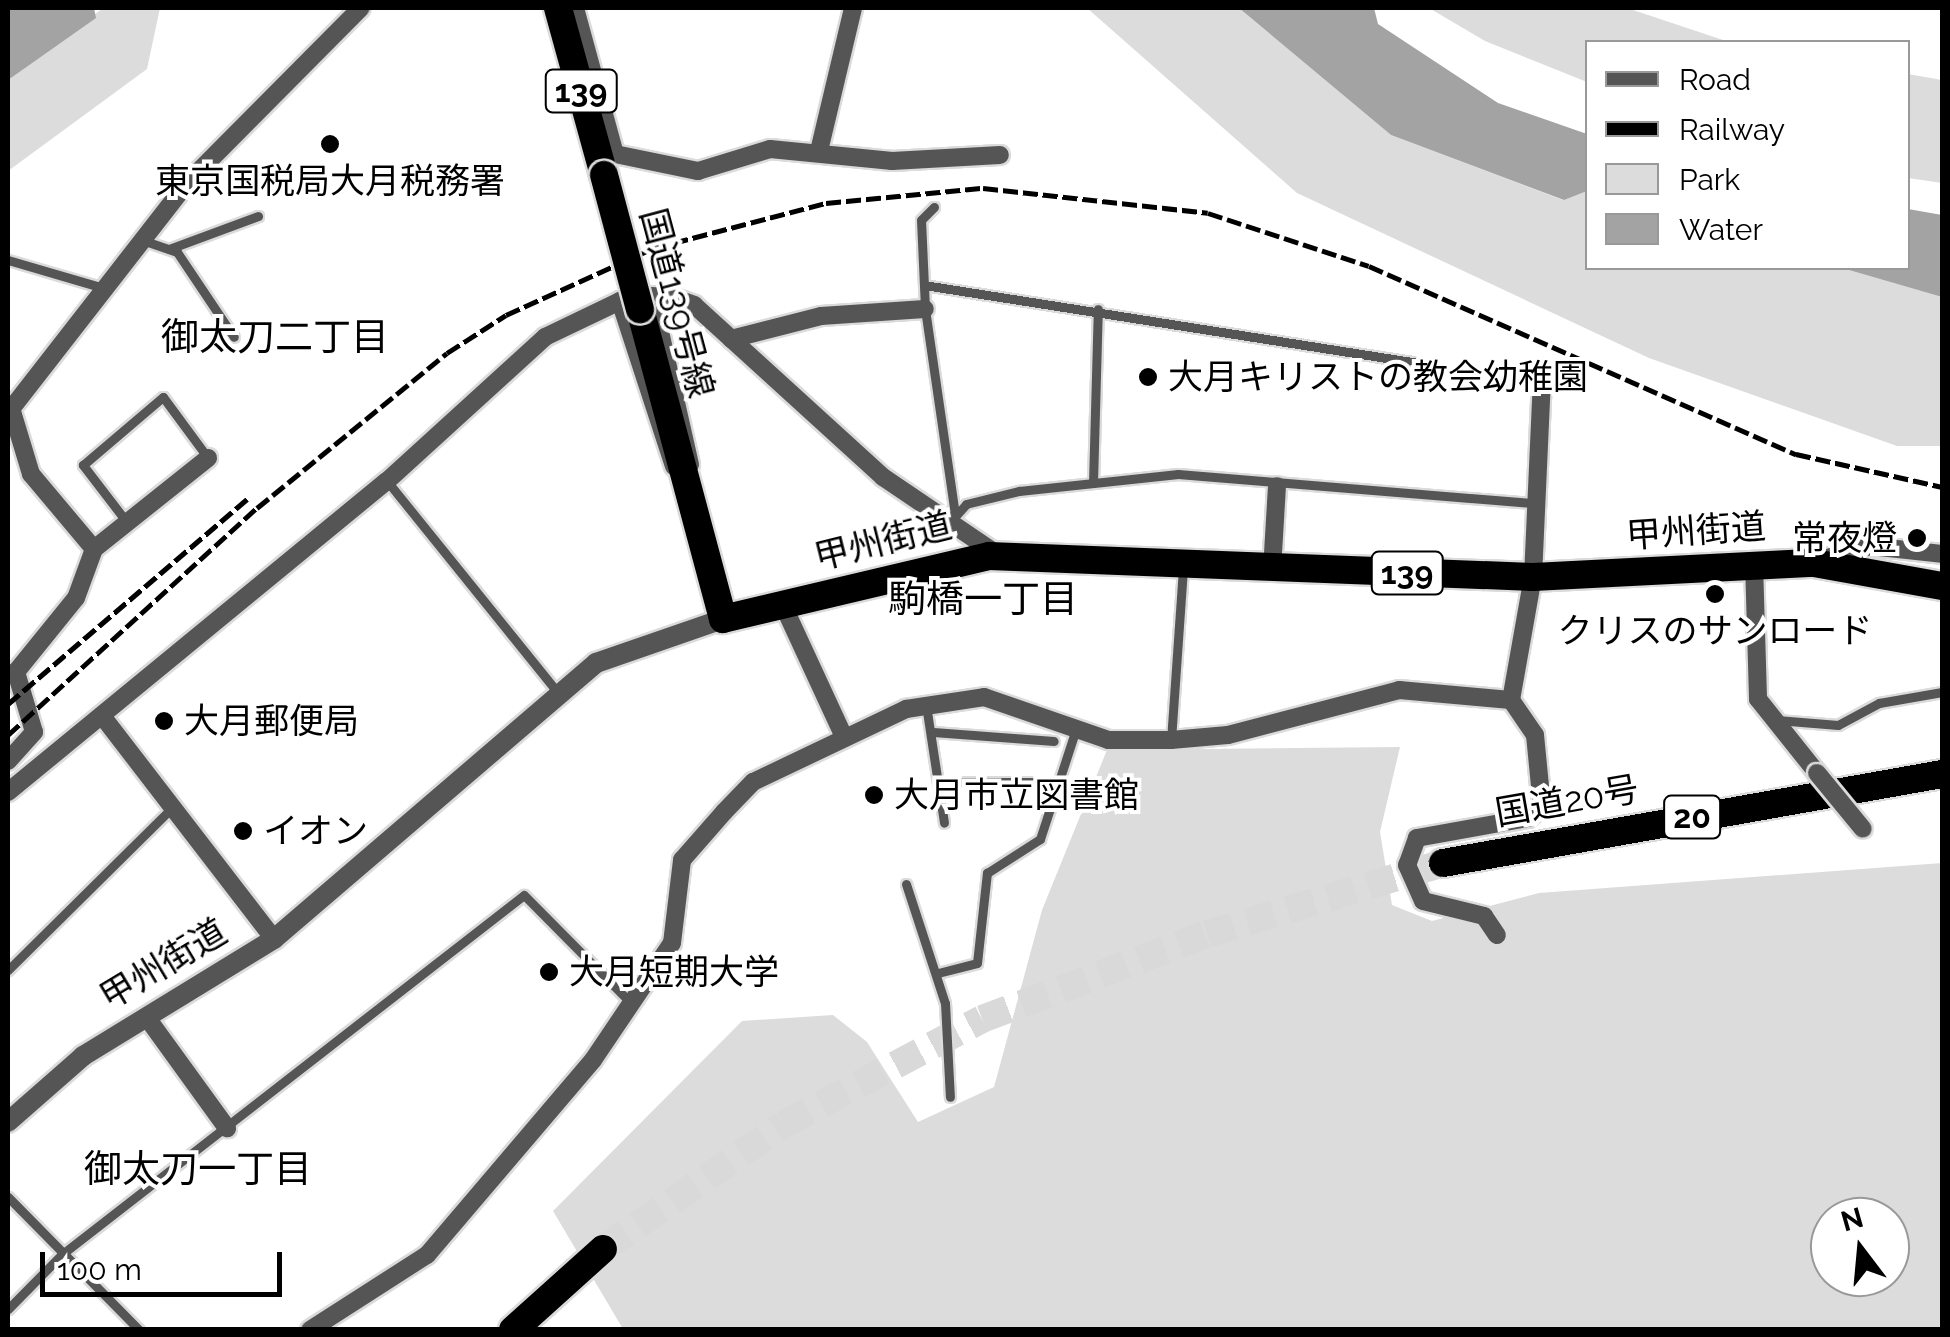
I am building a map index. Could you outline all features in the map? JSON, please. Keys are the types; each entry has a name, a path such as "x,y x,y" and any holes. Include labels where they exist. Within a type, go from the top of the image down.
{"highway":[{"name":"国道139号線","path":"558,8 724,619"},
{"name":"甲州街道","path":"724,619 1000,556 1272,570 1533,576 1814,562 1942,586"},
{"name":"国道20号","path":"1442,862 1942,774"},
{"path":"514,1330 603,1249"}],"street":[{"path":"94,549 31,474 10,410 142,240 361,8"},
{"path":"576,8 615,154 698,171 770,149 892,161 1000,155"},
{"path":"819,151 853,8"},
{"path":"8,792 387,481 545,336 637,302 694,305 884,476 952,518 1000,556"},
{"path":"731,339 821,316 862,320 925,309"},
{"path":"1497,936 1484,916 1423,901 1407,864 1417,838 1528,818 1542,807 1535,734 1511,700 1533,576 1532,503 1542,380"},
{"path":"8,761 34,732 16,672 76,598 94,549 129,525 208,458"},
{"path":"1272,570 1277,486"},
{"path":"1814,562 1870,546 1942,554"},
{"path":"1754,563 1754,685 1770,719 1863,830"},
{"path":"783,605 844,737"},
{"name":"甲州街道","path":"10,1114 82,1056 274,938 559,694 620,650 724,619"},
{"path":"310,1330 428,1255 632,1004 672,944 682,860 753,782 926,702 984,697 1108,740 1170,740 1228,735 1399,690 1511,700"},
{"path":"103,717 274,938"},
{"path":"148,1018 227,1128"}],"lane":[{"path":"934,207 921,220 925,309 952,518 1020,492 1178,474 1277,486 1532,503"},
{"path":"169,250 258,216"},
{"path":"142,240 169,250 234,337"},
{"path":"8,260 104,288"},
{"path":"924,285 1098,309 1431,366"},
{"path":"1093,483 1098,309"},
{"path":"129,525 82,465 163,397 208,458"},
{"path":"387,481 559,694"},
{"path":"1170,740 1183,565"},
{"path":"1770,719 1829,726 1879,703 1942,692"},
{"path":"926,702 942,782 944,823"},
{"path":"938,973 978,962 987,873 1040,839 1076,728"},
{"path":"933,732 1054,740"},
{"path":"942,782 1046,782"},
{"path":"8,970 174,806"},
{"path":"906,884 938,973 950,1097"},
{"path":"8,1309 61,1254 524,896 632,1004"},
{"path":"8,1197 139,1330"}],"green space":[{"path":"103,8 160,8 147,69 8,171 8,80"},
{"path":"1087,8 1239,8 1391,135 1563,200 1585,192 1585,270 1849,270 1942,297 1942,446 1897,446 1649,358 1297,193"},
{"path":"1429,8 1627,8 1723,40 1585,40 1585,81 1485,41"},
{"path":"1910,74 1942,80 1942,183 1910,178"},
{"path":"1400,747 1380,832 1392,905 1432,921 1539,893 1942,863 1942,1329 623,1329 553,1211 742,1021 833,1015 867,1042 918,1122 994,1087 1042,910 1107,750"}],"water":[{"path":"8,8 94,8 96,18 8,80"},
{"path":"1239,8 1374,8 1378,24 1498,103 1585,133 1585,192 1564,200 1391,135"},
{"path":"1910,209 1942,215 1942,297 1849,270 1910,270"}],"tunnel":[{"path":"603,1249 784,1124 982,1019 1207,934 1443,863"}],"railway":[{"path":"8,735 257,508 447,353 506,315 654,248 826,203 983,188 1208,213 1369,266 1796,454 1942,487"},
{"path":"8,704 247,499"}],"place":[{"name":"東京国税局大月税務署","path":"330,144"},
{"name":"大月キリストの教会幼稚園","path":"1148,377"},
{"name":"常夜燈","path":"1917,538"},
{"name":"クリスのサンロード","path":"1715,594"},
{"name":"大月郵便局","path":"164,721"},
{"name":"大月市立図書館","path":"874,795"},
{"name":"イオン","path":"243,831"},
{"name":"大月短期大学","path":"549,972"}],"district":[{"name":"御太刀二丁目","path":"275,337"},
{"name":"駒橋一丁目","path":"983,599"},
{"name":"御太刀一丁目","path":"198,1169"}]}
